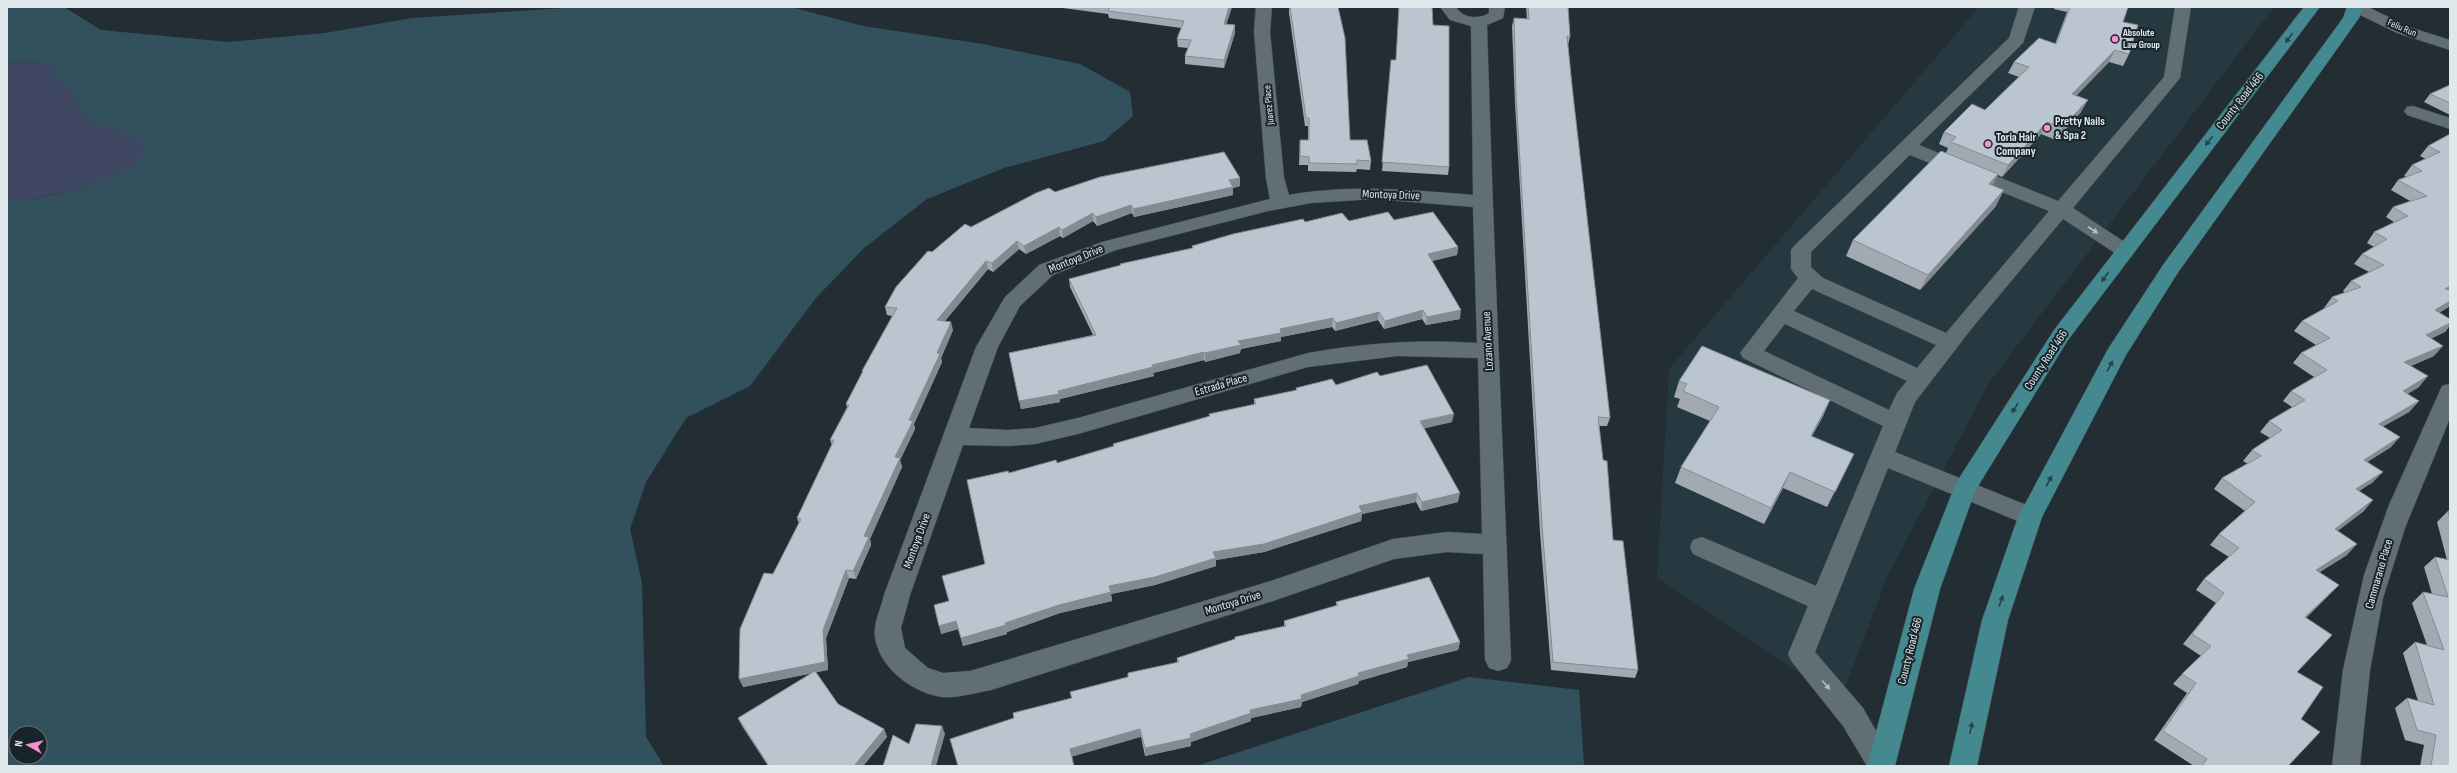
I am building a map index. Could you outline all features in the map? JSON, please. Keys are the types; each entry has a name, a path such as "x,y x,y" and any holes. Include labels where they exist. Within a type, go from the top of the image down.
{"main road":[{"name":"County Road 466","path":"1881,765 1927,589 1964,490 2061,335 2312,7"},
{"path":"1963,766 1995,620 2030,517 2120,348 2170,270 2351,18 2356,7"}],"street":[{"name":"Juarez Place","path":"1264,7 1262,32 1275,178 1281,203"},
{"path":"1448,7 1455,16 1479,21 1493,18 1498,11 1497,7"},
{"path":"1949,343 1816,282 1801,269 1801,250 2017,40 2027,7"},
{"path":"1881,765 1853,717 1801,654 1905,399 1949,343 2172,78 2183,7"},
{"name":"Feliu Run","path":"2356,7 2403,30 2450,45"},
{"name":"Lozano Avenue","path":"1479,21 1483,202 1498,660"},
{"path":"2413,111 2450,124"},
{"path":"1907,147 2061,209 2125,251"},
{"name":"Montoya Drive","path":"1483,202 1375,193 1311,197 1281,203 1109,246 1046,270 1012,302 987,347 897,595 888,629 894,655 913,673 936,684 960,685 991,678 1273,590 1393,549 1447,542 1495,545"},
{"path":"1810,277 1751,353 1896,423"},
{"path":"1782,314 1921,379"},
{"name":"Estrada Place","path":"955,436 1008,438 1035,436 1078,426 1308,360 1343,353 1410,347 1489,351"},
{"name":"Cammarano Place","path":"2346,766 2350,713 2364,628 2377,576 2401,505 2450,392"},
{"path":"1882,456 2030,517"},
{"path":"1702,547 1823,601"}],"shaded area":[{"path":"7,7 64,7 101,30 228,42 325,33 412,18 581,7 791,7 863,26 983,44 1080,64 1130,92 1133,116 1104,141 1004,168 927,199 864,248 815,299 750,386 686,418 646,482 630,529 642,583 646,737 664,766 7,766 7,200 32,200 86,186 87,119 68,88 52,78 56,66 26,61 7,64"},
{"path":"1979,7 2274,7 1989,383 1887,577 1840,701 1657,577 1669,369"},
{"path":"26,61 56,66 53,78 68,88 87,119 149,144 130,169 86,186 31,200 7,200 7,64"},
{"path":"1469,677 1579,690 1584,766 1196,766"}],"building":[{"path":"1110,7 1229,7 1224,24 1235,25 1224,60 1185,56 1191,40 1177,39 1184,21 1108,11"},
{"path":"1290,7 1338,7 1345,38 1350,140 1367,140 1371,161 1357,160 1357,164 1309,163 1309,157 1300,156 1300,140 1309,140 1309,118 1306,118"},
{"path":"1399,7 1432,7 1433,25 1449,26 1449,167 1382,162 1391,60 1396,60"},
{"path":"1528,7 1568,7 1570,37 1567,36 1572,86 1610,418 1598,417 1603,460 1607,461 1613,540 1623,541 1638,670 1553,662 1542,525 1516,95 1514,18 1529,19"},
{"path":"2070,7 2128,7 2123,22 2138,25 2129,54 2115,50 2072,94 2088,100 2062,128 2047,122 2008,165 1951,142 1956,137 1944,132 1972,104 1985,110 2029,67 2014,62 2039,38 2056,44"},
{"path":"2450,85 2450,103 2430,94"},
{"path":"2450,134 2450,286 2445,289 2450,290 2450,301 2435,310 2450,319 2450,323 2426,335 2443,346 2404,362 2428,376 2403,391 2419,401 2379,424 2400,437 2364,460 2383,472 2356,489 2373,500 2335,529 2357,544 2316,570 2339,585 2305,617 2332,635 2297,672 2323,687 2301,719 2320,732 2288,766 2202,766 2207,759 2163,731 2196,683 2182,674 2211,646 2192,634 2224,593 2204,579 2239,548 2219,534 2255,502 2222,478 2261,456 2252,450 2282,430 2269,421 2305,400 2291,391 2327,370 2301,353 2330,338 2302,321 2338,301 2332,297 2361,287 2351,281 2384,265 2362,254 2387,239 2374,232 2408,216 2393,207 2427,196 2398,180 2422,171 2412,165 2440,152 2428,146"},
{"path":"1941,151 1998,174 1989,184 2004,190 1928,275 1853,240"},
{"path":"1224,152 1240,178 1229,180 1233,187 1133,209 1131,205 1096,217 1093,213 1062,230 1059,227 1024,246 1017,241 992,263 986,261 937,320 951,322 937,353 940,354 909,420 913,421 895,457 900,458 864,536 869,537 853,571 846,570 823,630 825,662 739,679 740,629 764,573 773,574 801,519 797,518 834,440 830,440 849,405 846,404 862,371 897,308 885,307 896,287 928,251 932,252 965,224 971,227 1036,193 1049,188 1055,192 1100,177"},
{"path":"1388,212 1394,220 1433,212 1458,247 1428,254 1461,310 1427,317 1423,310 1385,321 1379,312 1336,323 1333,318 1280,329 1281,333 1238,341 1241,345 1204,352 1152,365 1153,367 1058,391 1059,394 1019,401 1009,353 1096,335 1069,279 1121,265 1120,264 1193,248 1192,246 1233,234 1303,219 1305,222 1342,213 1349,221"},
{"path":"1702,346 1830,400 1811,436 1854,454 1835,492 1790,472 1771,508 1681,467 1719,407 1683,391 1687,384 1679,381"},
{"path":"1427,365 1454,414 1420,421 1460,493 1422,502 1417,493 1359,506 1362,512 1264,544 1213,552 1216,558 1155,577 1109,586 1111,592 1059,605 1005,623 1006,625 961,638 956,621 939,626 934,605 949,601 942,576 985,564 967,480 1008,471 1009,473 1056,460 1057,463 1114,446 1113,444 1210,416 1209,414 1256,404 1254,399 1297,390 1296,388 1332,379 1336,385 1377,372 1380,376"},
{"path":"2435,557 2450,560 2450,766 2431,766 2436,735 2417,730 2407,698 2434,705 2415,642 2444,650 2423,592 2448,597"},
{"path":"1429,577 1460,642 1407,655 1409,659 1358,673 1359,676 1301,695 1302,699 1250,710 1251,713 1190,734 1191,738 1145,748 1140,729 1070,749 1074,766 958,766 950,739 1014,718 1013,713 1072,698 1070,692 1128,677 1128,673 1179,662 1177,658 1235,639 1235,637 1286,626 1284,621 1338,605 1336,602"},
{"path":"815,671 838,704 884,729 854,766 769,766 738,718"},
{"path":"916,724 942,726 931,766 883,766 893,735 909,744"}],"place":[{"name":"Absolute Law Group","path":"2115,39"},
{"name":"Pretty Nails & Spa 2","path":"2047,128"},
{"name":"Toria Hair Company","path":"1988,144"}]}
